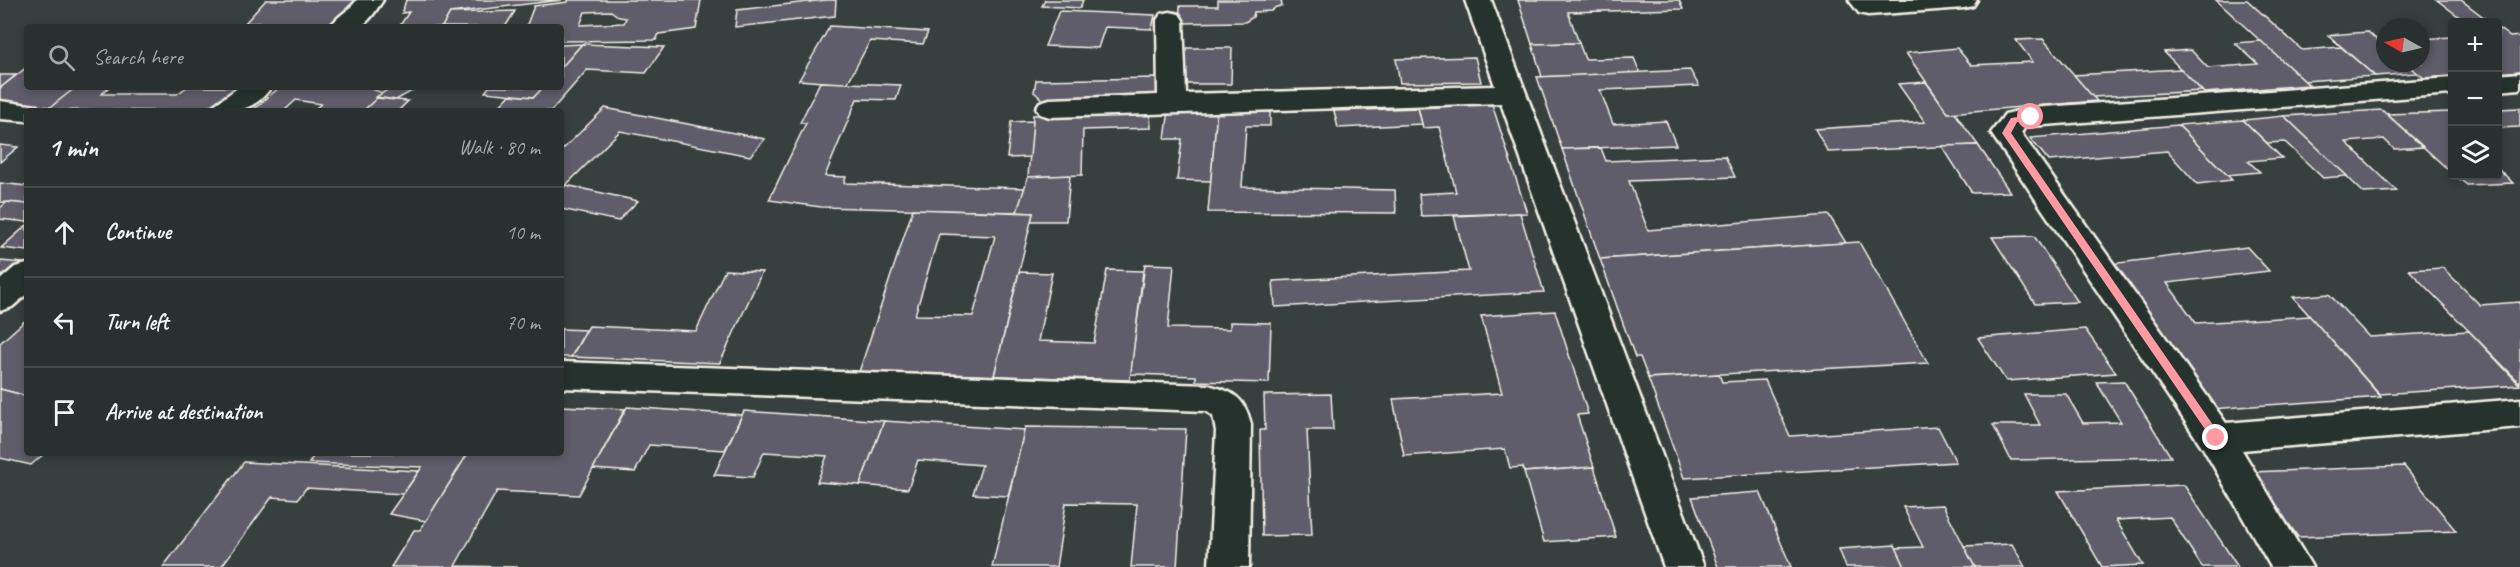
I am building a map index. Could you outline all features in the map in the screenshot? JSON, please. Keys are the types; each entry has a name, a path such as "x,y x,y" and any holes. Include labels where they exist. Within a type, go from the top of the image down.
{"street":[{"path":"347,24 359,16 370,0"},
{"path":"1478,0 1684,567"},
{"path":"1862,0 1868,7 1964,0"},
{"path":"1170,20 1172,103"},
{"path":"2502,83 2520,81"},
{"path":"2292,567 2216,438 2006,133 2014,120 2031,117 2448,86"},
{"path":"228,108 253,90"},
{"path":"1050,108 1512,94"},
{"path":"0,110 24,112"},
{"path":"0,299 24,278"},
{"path":"564,375 1208,398 1222,402 1230,412 1234,431 1228,567"},
{"path":"2216,438 2520,413"}],"building":[{"path":"266,0 356,0 343,17 333,24 245,23"},
{"path":"406,0 562,0 450,13 444,24 401,24 409,12 402,13"},
{"path":"568,0 701,0 696,29 659,34 656,40 564,41 564,24 527,24 534,6 568,2","holes":["611,11 619,17 626,18 624,23 580,25 585,12"]},
{"path":"836,0 835,16 735,27 737,10"},
{"path":"1045,0 1083,0 1080,8 1042,6"},
{"path":"1218,0 1281,0 1282,6 1271,11 1254,12 1253,17 1245,22 1179,23 1180,6 1218,6"},
{"path":"1518,0 1679,0 1683,9 1568,12 1579,43 1532,44"},
{"path":"2216,0 2247,0 2302,50 2341,47 2375,76 2304,81"},
{"path":"2437,0 2461,0 2485,18 2461,18"},
{"path":"515,11 507,24 444,24 450,13"},
{"path":"1059,11 1155,15 1152,29 1105,27 1098,48 1045,46"},
{"path":"830,26 928,32 923,44 870,41 847,84 799,80"},
{"path":"2502,31 2510,37 2520,36 2520,71 2502,73"},
{"path":"2368,32 2376,39 2376,72 2417,73 2375,76 2328,35"},
{"path":"2448,37 2448,76 2424,78 2416,72 2430,72 2430,38"},
{"path":"2043,39 2097,101 1948,113 1906,53 1957,48 1971,65 2033,62 2016,40"},
{"path":"2261,41 2309,85 2204,93 2164,52 2191,50 2208,68 2258,64 2235,43"},
{"path":"1579,43 1585,59 1634,58 1640,73 1542,77 1532,44"},
{"path":"582,44 564,65 564,45"},
{"path":"582,44 664,47 646,73 587,70 554,108 498,108 510,95 534,97 540,90 564,90 564,65"},
{"path":"1183,48 1232,48 1231,84 1181,84"},
{"path":"1475,57 1481,82 1400,83 1396,59"},
{"path":"24,69 24,90 72,90 52,107 0,103 0,88"},
{"path":"2181,69 2202,91 2093,97 2074,75"},
{"path":"1690,70 1699,86 1600,90 1613,124 1666,121 1676,145 1562,149 1537,77"},
{"path":"0,75 16,75 0,88"},
{"path":"1158,78 1157,99 1044,101 1034,92 1036,80"},
{"path":"820,82 901,85 896,100 857,99 825,176 846,177 844,183 1025,188 1017,212 821,207 769,200 806,123 800,123"},
{"path":"1926,82 1948,113 1955,113 1978,145 1828,152 1815,129 1925,122 1898,84"},
{"path":"72,90 106,90 102,94 177,94 183,90 234,90 207,108 50,108"},
{"path":"276,90 374,90 383,93 366,108 316,108 321,104 296,100 287,108 256,108"},
{"path":"387,90 414,90 396,100 376,97"},
{"path":"487,90 540,90 534,97 485,92"},
{"path":"377,98 408,101 401,108 366,108"},
{"path":"1492,104 1527,213 1421,216 1419,194 1456,192 1439,127 1423,128 1418,108"},
{"path":"605,108 765,139 750,156 620,131 564,185 564,148"},
{"path":"1418,108 1422,124 1338,128 1334,111"},
{"path":"2520,108 2520,127 2502,128 2502,109"},
{"path":"1169,110 1217,110 1211,181 1177,180 1182,139 1165,139"},
{"path":"1217,110 1270,112 1270,126 1246,126 1242,187 1395,190 1396,213 1208,212"},
{"path":"2382,110 2423,147 2394,149 2384,139 2346,142 2397,191 2364,193 2284,116"},
{"path":"1150,111 1151,128 1083,130 1082,175 1028,177 1033,115"},
{"path":"2448,112 2448,169 2387,114"},
{"path":"2284,116 2347,176 2323,178 2285,142 2267,143 2243,120"},
{"path":"2243,120 2282,158 2248,161 2260,172 2227,175 2178,125"},
{"path":"1033,121 1030,157 1007,158 1011,122"},
{"path":"2178,125 2232,180 2197,184 2167,151 2049,161 2030,138"},
{"path":"0,145 18,147 0,162"},
{"path":"1978,145 2010,192 1972,193 1942,146"},
{"path":"1601,148 1606,161 1725,156 1735,177 1629,181 1648,230 1829,215 1846,243 1600,259 1562,149"},
{"path":"2502,172 2513,183 2467,185 2461,180 2502,180"},
{"path":"1070,175 1066,221 1031,221 1033,213 1017,212 1028,177"},
{"path":"0,183 24,186 24,204 0,202"},
{"path":"566,185 638,201 618,221 564,210 564,187"},
{"path":"7,202 24,204 24,222 0,219 0,208"},
{"path":"913,209 1033,213 994,376 859,372","holes":["939,234 995,236 973,316 915,315"]},
{"path":"1520,213 1544,292 1275,307 1273,281 1469,271 1454,216"},
{"path":"24,228 24,251 1,248"},
{"path":"2034,236 2078,302 2035,304 1992,237"},
{"path":"1859,242 1928,363 1648,378 1640,357 1635,357 1600,259"},
{"path":"2247,247 2269,271 2167,283 2196,323 2310,316 2381,397 2210,409 2110,264"},
{"path":"0,261 24,263 24,264 0,285"},
{"path":"1145,264 1174,265 1168,328 1230,329 1230,322 1271,323 1269,383 1196,381 1196,376 1130,374"},
{"path":"2443,268 2480,305 2520,302 2520,383 2409,270"},
{"path":"725,270 762,272 720,363 571,357 589,326 696,331"},
{"path":"1107,270 1143,271 1130,380 994,376 1019,272 1052,273 1038,341 1094,343"},
{"path":"2329,294 2369,337 2469,331 2520,385 2379,394 2293,297"},
{"path":"1555,311 1588,414 1577,415 1594,467 1524,472 1523,467 1510,468 1505,449 1404,456 1393,399 1502,393 1481,316"},
{"path":"24,322 24,395 0,389 0,343"},
{"path":"564,329 586,330 571,357 564,357"},
{"path":"2085,329 2116,373 2006,381 1978,338"},
{"path":"1719,374 1722,382 1765,380 1790,436 1938,427 1956,462 1684,478 1648,378"},
{"path":"2124,381 2171,457 2011,460 1993,425 2040,425 2024,394 2066,394 2083,423 2121,422 2096,382"},
{"path":"0,389 24,395 24,456 42,456 31,465 0,458"},
{"path":"1331,394 1333,430 1307,430 1312,535 1262,536 1260,430 1265,430 1264,395"},
{"path":"564,406 625,409 579,495 497,491 455,566 518,567 391,567 414,530 420,530 466,456 564,456"},
{"path":"627,407 742,415 725,450 649,445 635,472 593,469"},
{"path":"744,411 884,421 860,485 817,482 827,456 764,452 753,477 714,475"},
{"path":"884,421 1025,430 1008,496 973,494 982,465 918,460 908,489 860,485"},
{"path":"1025,427 1186,429 1177,567 1131,567 1137,504 1066,503 1056,567 992,567"},
{"path":"313,456 466,456 426,521 389,514 422,467 309,463"},
{"path":"244,462 419,471 403,494 306,488 298,499 272,497 221,567 163,567"},
{"path":"2404,466 2456,531 2298,537 2252,472"},
{"path":"1594,467 1616,537 1544,542 1524,472"},
{"path":"2184,485 2238,567 2202,567 2170,517 2116,520 2143,565 2102,567 2058,491"},
{"path":"1760,492 1791,567 1718,567 1692,497"},
{"path":"1943,505 1975,567 1905,567 1896,548 1923,547 1903,507"},
{"path":"2012,544 2025,567 1975,567 1964,546"},
{"path":"1895,545 1905,567 1846,567 1839,549"}],"route":[{"path":"2031,117 2014,120 2006,133 2216,438"}]}
